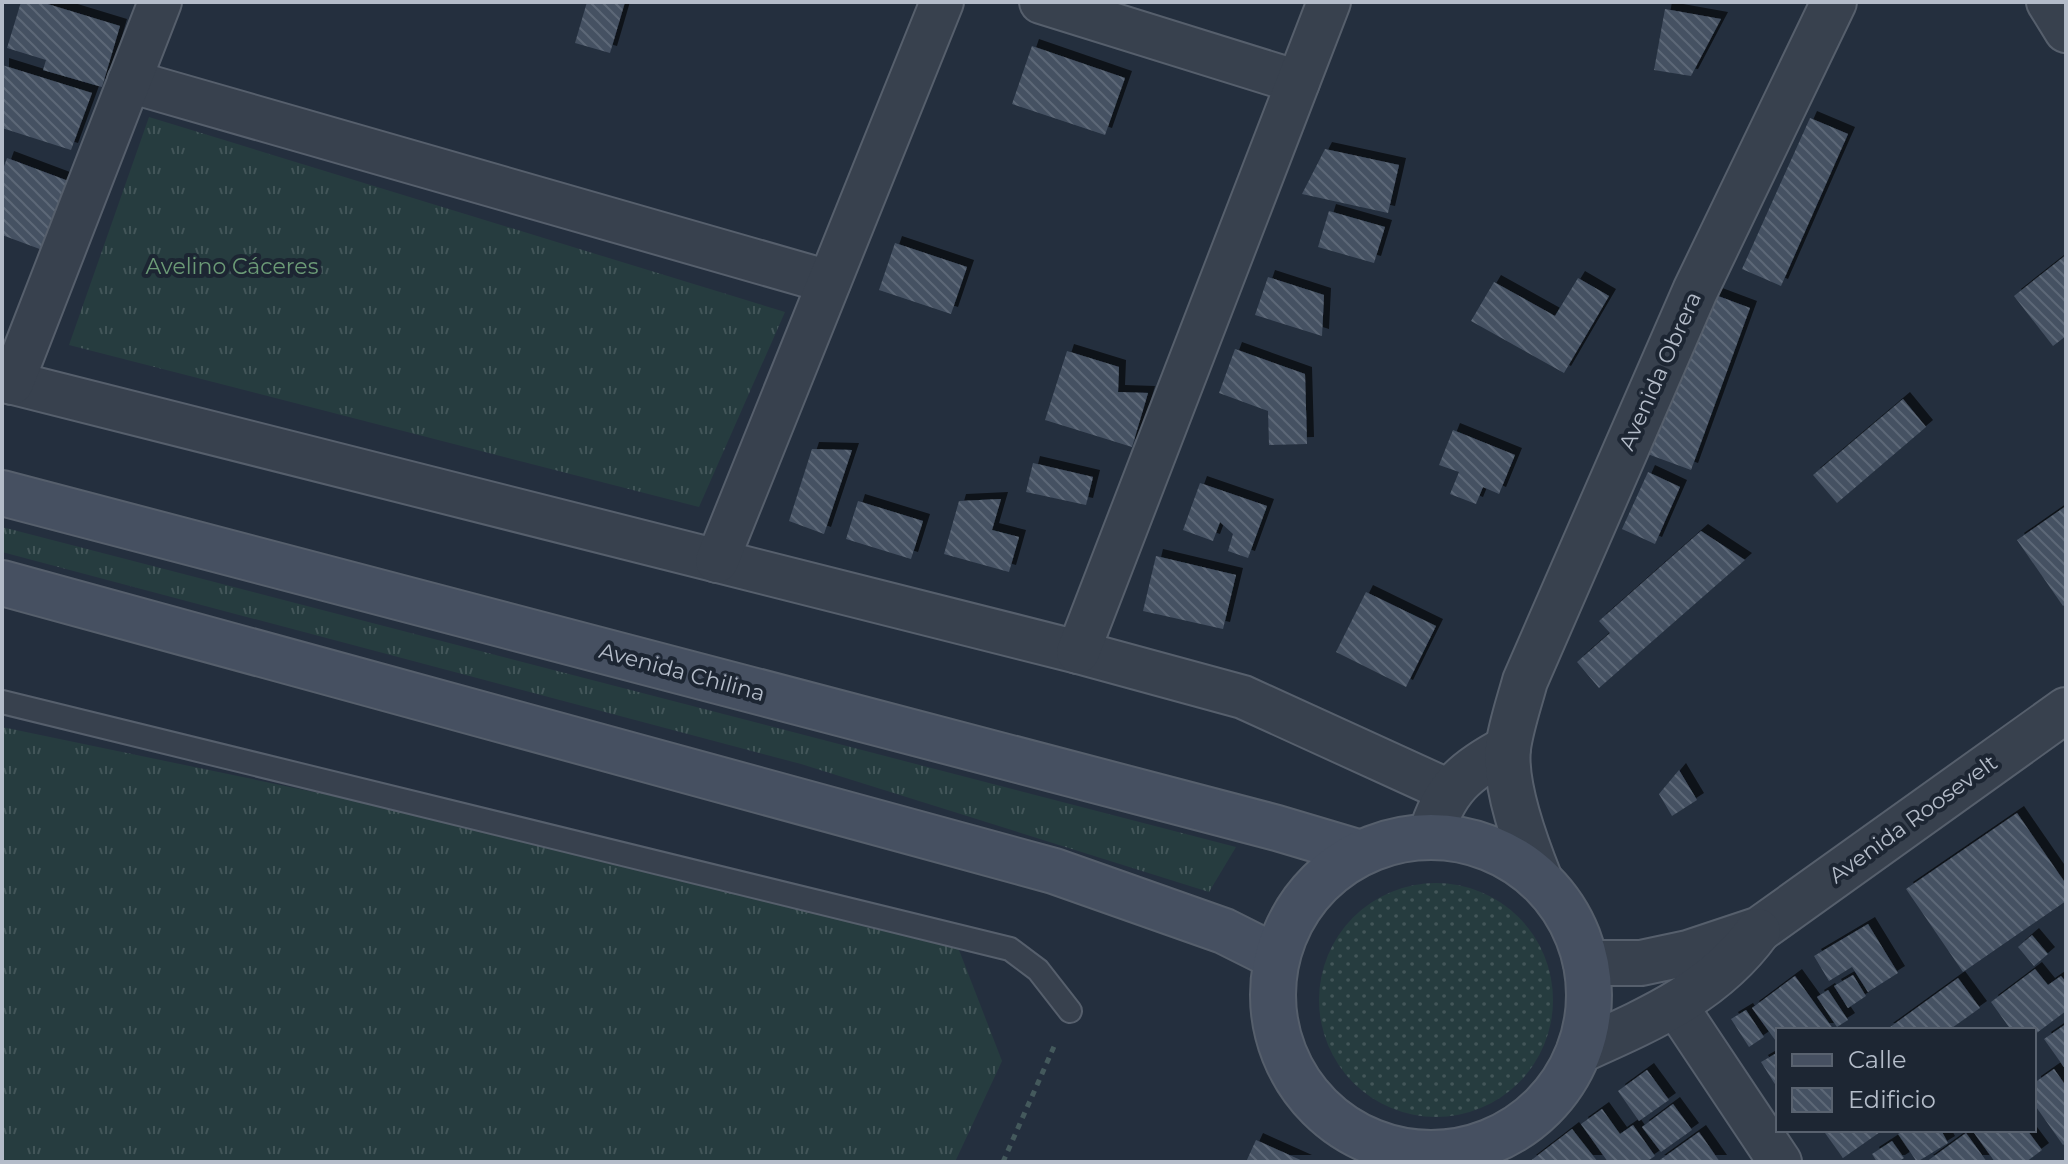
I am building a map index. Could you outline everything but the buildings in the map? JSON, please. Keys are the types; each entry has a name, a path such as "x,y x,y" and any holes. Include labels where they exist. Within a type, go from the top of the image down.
{"main road":[{"name":"Avenida Chilina","path":"2,493 1277,828 1361,853"},
{"path":"2,583 1054,871 1224,931 1276,957"},
{"path":"1430,837 1460,840 1489,848 1516,862 1540,880 1561,904 1572,923 1586,963 1589,993 1587,1023 1579,1051 1548,1102 1525,1122 1499,1137 1439,1158 1398,1150 1353,1149 1303,1090 1285,1060 1275,1027 1271,991 1276,957 1289,924 1307,896 1332,871 1361,853 1394,841 1430,837"}],"street":[{"path":"160,2 7,381 1078,652 1243,697 1449,791"},
{"path":"717,561 942,2"},
{"path":"1041,2 1298,82"},
{"path":"1078,652 1329,2"},
{"name":"Avenida Obrera","path":"1540,880 1525,841 1509,776 1508,748 1525,681 1695,291 1834,2"},
{"path":"2048,2 2066,31"},
{"path":"129,81 829,282"},
{"name":"Avenida Roosevelt","path":"1586,963 1641,963 1688,953 1760,929 2066,710"},
{"path":"1430,837 1437,812 1449,791 1467,773 1508,748"},
{"name":"Avenida Roosevelt","path":"1579,1051 1676,1006 1722,972 1743,952 1760,929"},
{"path":"1676,1006 1780,1162"}],"lane":[{"path":"2,702 1010,949 1038,970 1070,1011"}],"path":[{"path":"1003,1162 1070,1011"}],"green space":[{"name":"Avelino Cáceres","path":"149,117 785,312 699,507 69,345"},
{"path":"2,527 1236,847 1209,892 801,764 2,552"},
{"path":"2,727 949,924 1002,1061 955,1162 2,1162"},
{"path":"1436,883 1459,885 1481,892 1519,917 1544,955 1551,977 1551,1023 1544,1045 1519,1083 1481,1108 1459,1115 1436,1117 1413,1115 1391,1108 1353,1083 1328,1045 1321,1023 1319,1000 1321,977 1328,955 1353,917 1391,892 1413,885"}]}
